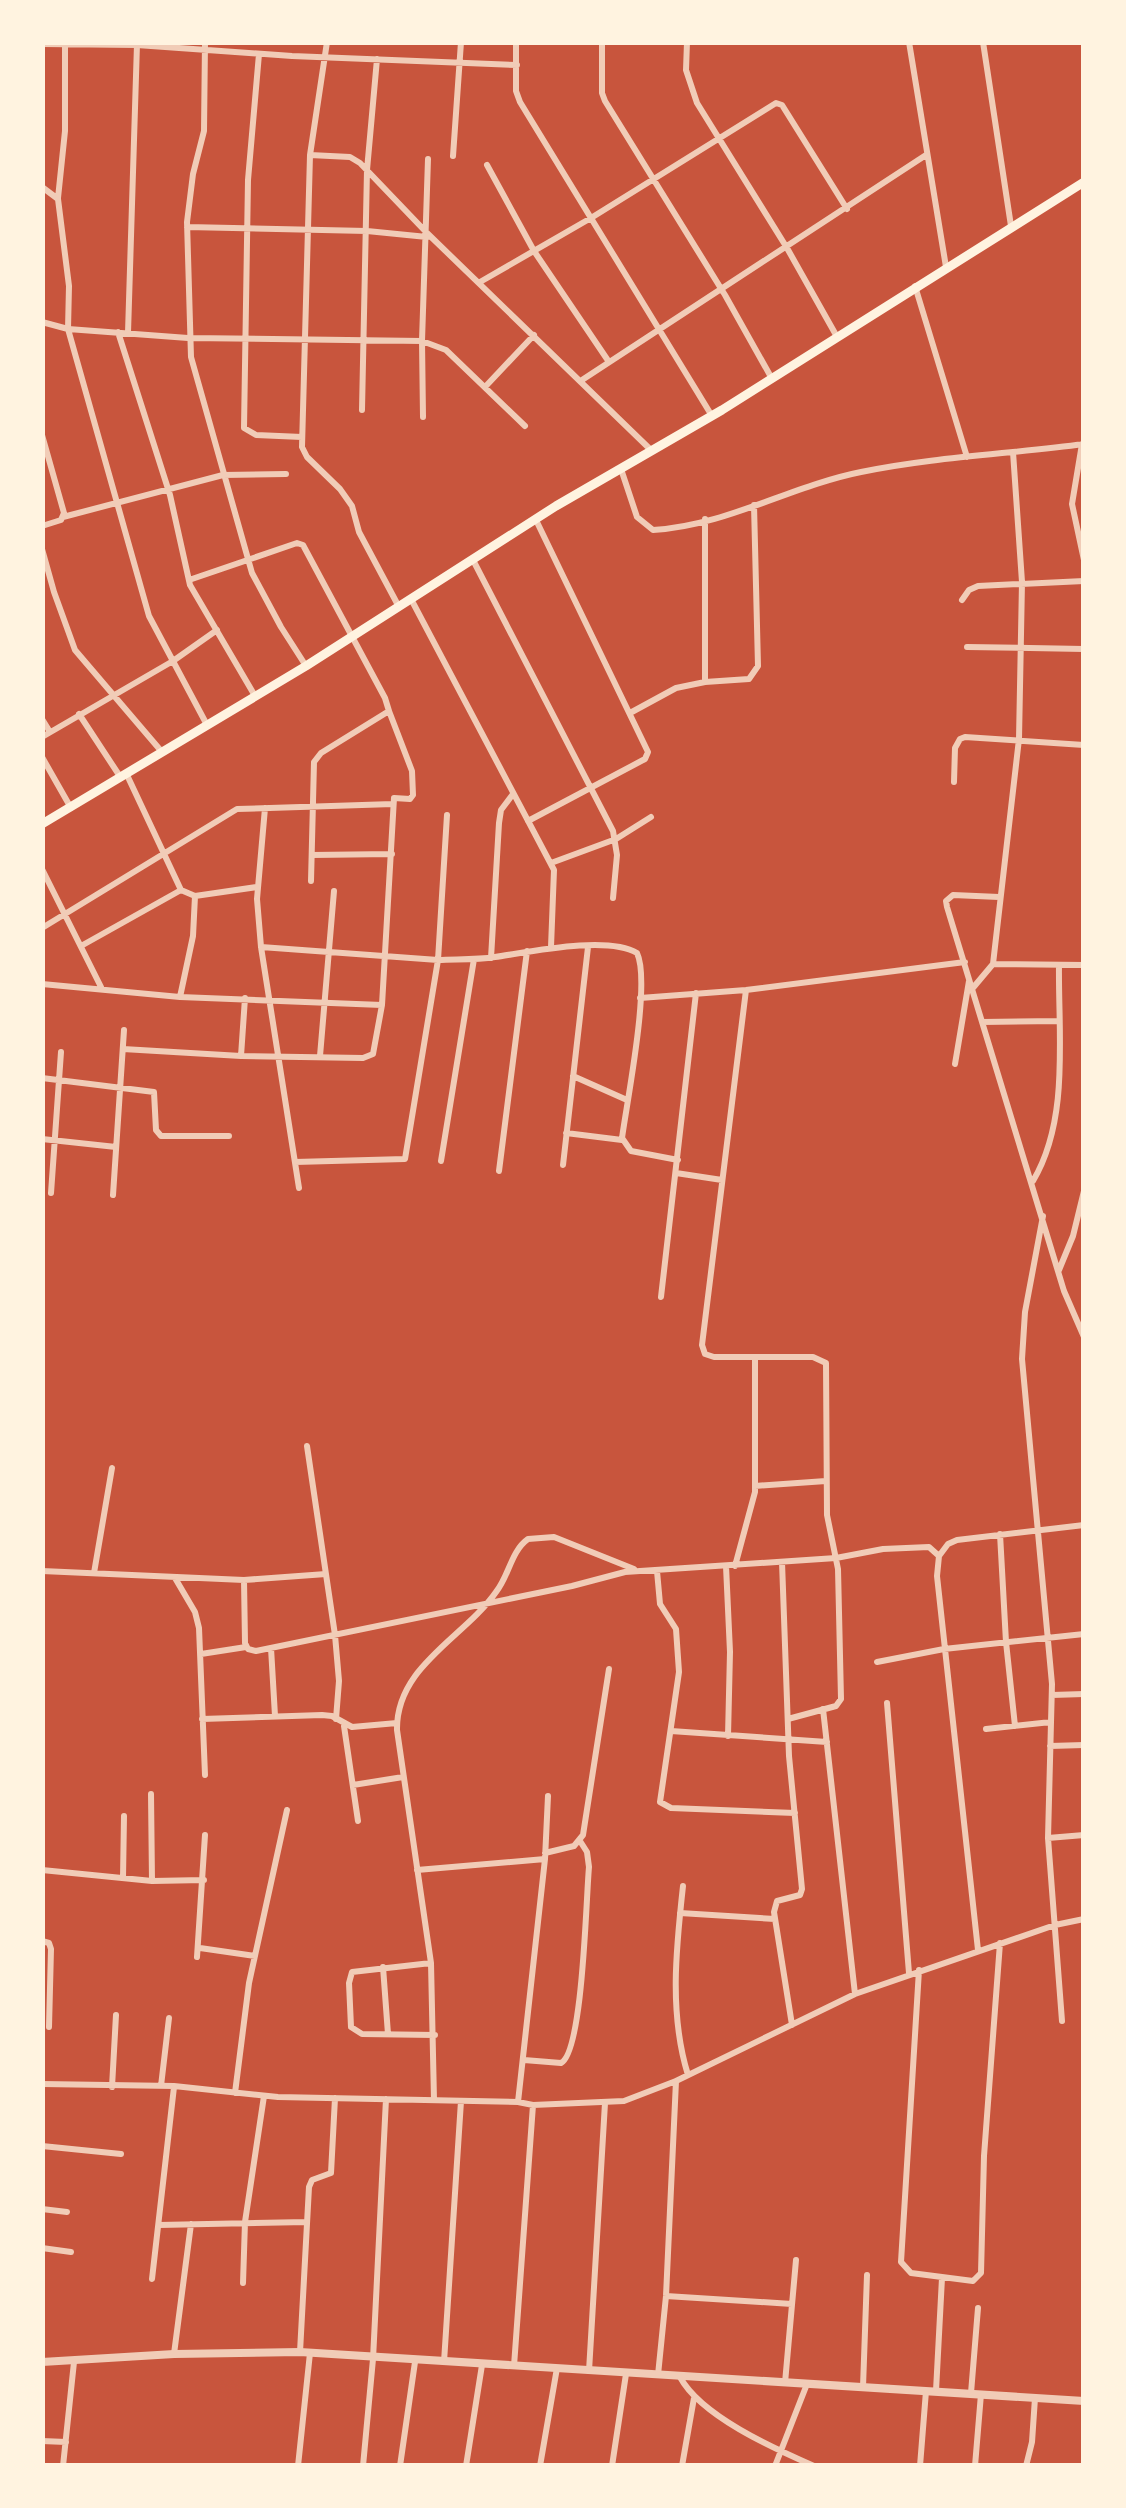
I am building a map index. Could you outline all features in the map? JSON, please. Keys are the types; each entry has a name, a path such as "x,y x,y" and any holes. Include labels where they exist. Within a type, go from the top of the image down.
{"main road":[{"path":"42,824 306,666 536,519 712,416 1084,182"}],"street":[{"path":"326,42 310,154 302,437 306,458 340,489 352,506 359,532 399,607"},
{"path":"452,156 461,42"},
{"path":"516,42 516,90 520,102 712,416"},
{"path":"602,42 602,93 771,377"},
{"path":"687,42 690,88 836,335"},
{"path":"909,42 946,266"},
{"path":"982,42 1011,226"},
{"path":"65,43 65,131 58,199 68,286 68,329 149,616 208,724"},
{"path":"42,44 205,46 259,54 517,66"},
{"path":"128,333 137,44"},
{"path":"205,46 204,132 192,174 188,227 188,338 198,390 248,561 281,627 306,666"},
{"path":"259,54 248,180 244,428 256,436 302,437"},
{"path":"362,410 367,170 377,60"},
{"path":"480,282 652,181 770,105 782,105 847,209"},
{"path":"310,154 350,157 367,170 427,235 652,451"},
{"path":"582,380 926,155"},
{"path":"424,417 422,341 428,159"},
{"path":"487,165 534,251 609,362"},
{"path":"42,187 58,199"},
{"path":"188,227 427,235"},
{"path":"915,286 966,457"},
{"path":"44,321 68,329 188,338 422,341 446,350 526,426"},
{"path":"118,332 168,490 189,580 255,696"},
{"path":"485,387 534,335"},
{"path":"42,435 63,517"},
{"path":"621,469 637,517 646,527 661,529 705,520 861,472 1083,444 1072,504 1084,560"},
{"path":"972,988 993,964 1020,739 1022,585 1012,452"},
{"path":"42,526 63,517 223,476 286,474"},
{"path":"630,712 676,688 749,679 758,666 754,505"},
{"path":"528,821 648,756 536,519"},
{"path":"705,520 705,682"},
{"path":"122,1049 241,1056 371,1056 382,1005 393,804 394,798 412,798 412,770 389,711 303,544 189,580"},
{"path":"43,551 70,640 162,752"},
{"path":"473,560 616,839 613,898"},
{"path":"962,600 973,587 1084,581"},
{"path":"411,599 551,864 555,879 551,947"},
{"path":"42,719 46,734 173,661 217,630"},
{"path":"967,647 1084,649"},
{"path":"312,881 316,757 389,711"},
{"path":"80,714 124,777 181,890 195,896 257,887"},
{"path":"954,782 955,748 960,738 1084,744"},
{"path":"42,757 72,808"},
{"path":"491,958 499,823 513,794"},
{"path":"42,928 228,813 393,804"},
{"path":"265,808 257,887 261,947 298,1188"},
{"path":"294,1162 405,1159 438,960 446,816"},
{"path":"551,864 616,839 651,817"},
{"path":"312,855 392,854"},
{"path":"42,869 102,988"},
{"path":"81,946 181,890"},
{"path":"320,1056 334,891"},
{"path":"180,997 193,936 195,896"},
{"path":"999,897 953,896 946,900 1058,1271 1084,1337"},
{"path":"261,947 438,960 491,958 551,947 623,948 638,954 642,967 640,998 622,1140"},
{"path":"563,1165 588,947"},
{"path":"499,1171 527,951"},
{"path":"441,1162 474,959"},
{"path":"640,998 746,990 965,962"},
{"path":"993,964 1084,965"},
{"path":"1032,1182 1045,1156 1055,1117 1059,965"},
{"path":"955,1064 970,979"},
{"path":"42,984 180,997 382,1005"},
{"path":"746,990 703,1351 714,1358 813,1357 826,1363 826,1514 836,1558 841,1699 836,1706 788,1719"},
{"path":"661,1297 696,994"},
{"path":"241,1056 245,998"},
{"path":"982,1022 1058,1021"},
{"path":"113,1195 124,1030"},
{"path":"51,1193 60,1052"},
{"path":"572,1076 627,1100"},
{"path":"42,1078 154,1092 156,1130 161,1136 229,1136"},
{"path":"566,1133 622,1140 631,1151 678,1160"},
{"path":"42,1139 116,1147"},
{"path":"676,1173 722,1180"},
{"path":"1058,1271 1084,1191"},
{"path":"1043,1216 1025,1312 1022,1359 1052,1696 1048,1838 1062,2021"},
{"path":"728,1736 730,1566 755,1486 755,1358"},
{"path":"307,1446 335,1635 339,1681 336,1719"},
{"path":"94,1573 112,1468"},
{"path":"755,1486 826,1482"},
{"path":"978,1950 944,1649 937,1576 939,1556 957,1540 1084,1526"},
{"path":"1000,1534 1015,1726"},
{"path":"434,2100 431,1963 396,1723 405,1696 421,1668 487,1604 503,1582 516,1550 536,1536 554,1537 639,1571"},
{"path":"201,1654 246,1647 256,1651 639,1571 836,1558 929,1546 939,1556"},
{"path":"782,1562 788,1740 802,1892 778,1901 774,1908 792,2025"},
{"path":"657,1570 660,1604 677,1636 679,1672 662,1804 671,1808 795,1813"},
{"path":"42,1572 244,1580 326,1574"},
{"path":"174,1577 198,1620 205,1775"},
{"path":"244,1580 246,1647"},
{"path":"877,1662 944,1649 1084,1634"},
{"path":"270,1648 275,1716"},
{"path":"418,1870 545,1856 580,1841 610,1669"},
{"path":"1052,1696 1084,1694"},
{"path":"887,1703 909,1973"},
{"path":"823,1710 855,1994"},
{"path":"202,1718 328,1715 352,1727 396,1723"},
{"path":"986,1729 1051,1722"},
{"path":"344,1725 358,1821"},
{"path":"671,1731 827,1742"},
{"path":"1049,1746 1084,1745"},
{"path":"353,1785 404,1777"},
{"path":"151,1794 152,1881"},
{"path":"518,2102 548,1796"},
{"path":"234,2094 256,1956 287,1810"},
{"path":"123,1878 124,1816"},
{"path":"198,1957 205,1835"},
{"path":"1048,1838 1084,1835"},
{"path":"524,2060 562,2063 570,2055 578,2012 588,1867 587,1852 580,1841"},
{"path":"42,1870 152,1881 204,1880"},
{"path":"683,1886 675,1987 677,2034 688,2075"},
{"path":"680,1913 775,1919"},
{"path":"42,2084 174,2086 264,2096 518,2102 533,2106 624,2101 676,2081 855,1994 1054,1925 1084,1919"},
{"path":"42,1940 51,1948 49,2026"},
{"path":"919,1970 901,2262 911,2273 973,2281 981,2272 984,2156 1000,1944"},
{"path":"200,1948 256,1956"},
{"path":"431,1963 359,1970 351,1975 351,2027 358,2034 435,2035"},
{"path":"383,1967 388,2034"},
{"path":"112,2087 116,2015"},
{"path":"161,2086 169,2018"},
{"path":"658,2376 666,2296 676,2081"},
{"path":"152,2279 174,2086"},
{"path":"243,2283 245,2222 264,2096"},
{"path":"298,2466 310,2183 328,2177 332,2170 335,2098"},
{"path":"363,2466 373,2359 386,2099"},
{"path":"444,2364 462,2101"},
{"path":"589,2371 605,2102"},
{"path":"514,2366 533,2106"},
{"path":"42,2146 120,2154"},
{"path":"42,2209 68,2212"},
{"path":"159,2225 307,2222"},
{"path":"174,2354 191,2224"},
{"path":"42,2248 71,2252"},
{"path":"786,2383 796,2260"},
{"path":"863,2387 867,2275"},
{"path":"920,2466 942,2278"},
{"path":"666,2296 792,2304"},
{"path":"975,2466 978,2308"},
{"path":"42,2362 174,2354 305,2353 1084,2400"},
{"path":"63,2466 74,2362"},
{"path":"400,2466 415,2362"},
{"path":"466,2466 482,2365"},
{"path":"540,2466 557,2368"},
{"path":"612,2466 626,2374"},
{"path":"680,2377 694,2398 780,2451 814,2466"},
{"path":"775,2466 807,2384"},
{"path":"682,2466 694,2398"},
{"path":"1026,2466 1032,2442 1034,2398"},
{"path":"42,2441 66,2442"}]}
